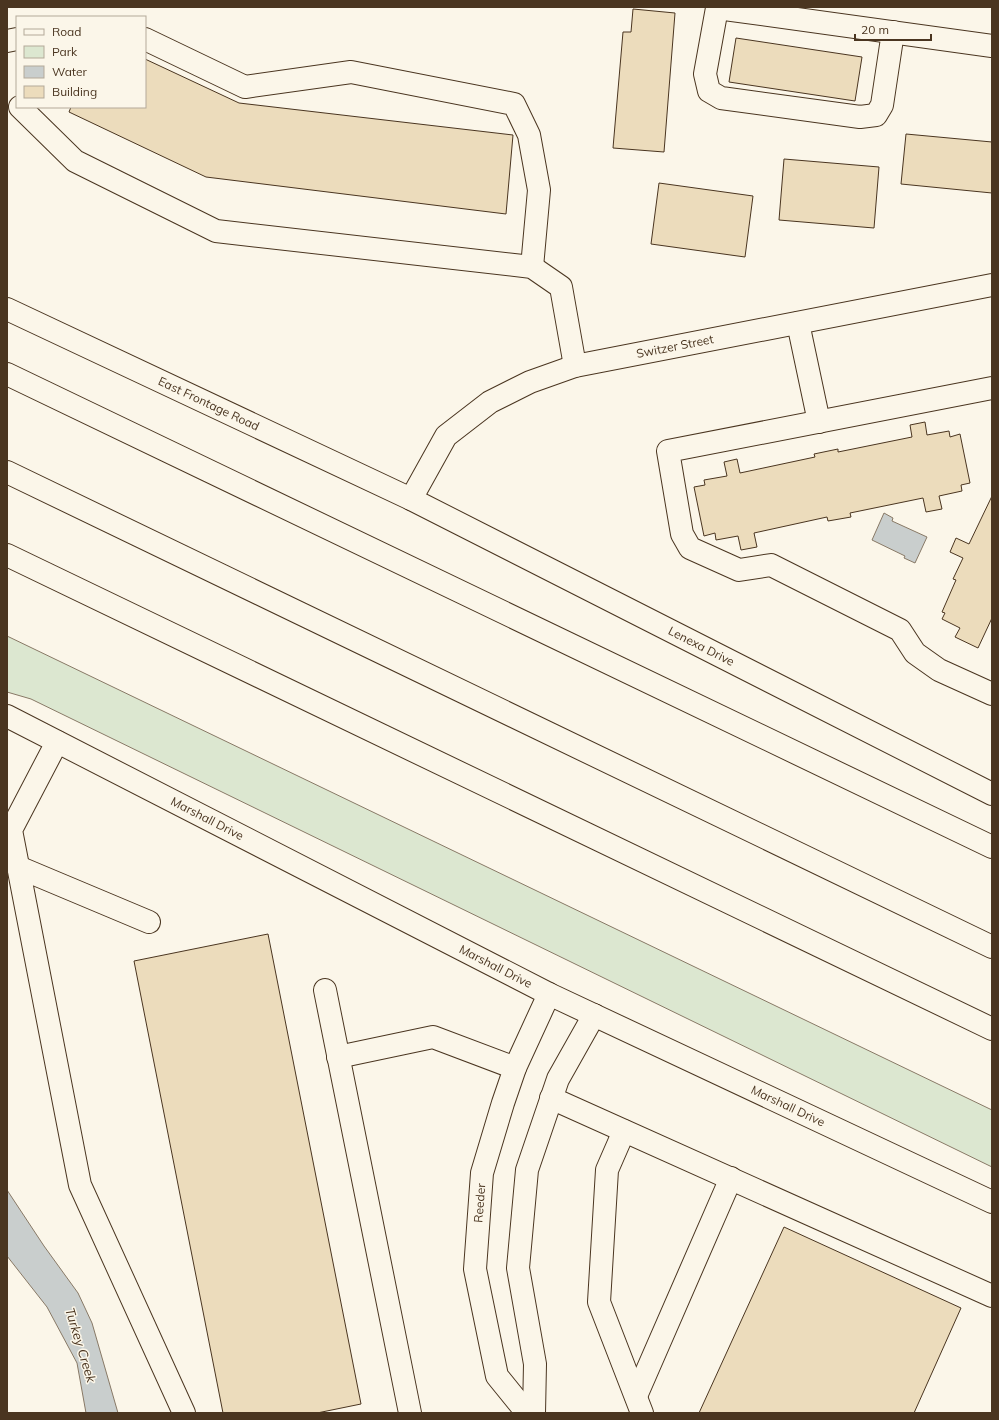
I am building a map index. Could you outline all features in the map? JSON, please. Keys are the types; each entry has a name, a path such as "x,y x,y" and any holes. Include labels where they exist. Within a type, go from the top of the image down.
{"main road":[{"path":"893,32 882,105 876,115 860,117 721,98 710,91 705,74 717,8 893,32 992,46"},
{"path":"146,39 245,87 351,72 514,104 529,136 539,190 532,267"},
{"path":"7,98 16,103"},
{"path":"21,108 75,161 216,231 532,267 561,286 575,366"},
{"name":"Switzer Street","path":"412,499 446,436 490,402 530,382 575,366 992,285"},
{"name":"East Frontage Road","path":"7,309 412,499"},
{"path":"798,323 819,422"},
{"path":"7,374 992,847"},
{"path":"992,388 668,451 682,534 690,548 739,570 771,565 900,630 915,653 939,670 992,694"},
{"path":"7,472 992,947"},
{"name":"Lenexa Drive","path":"412,499 992,794"},
{"path":"7,555 992,1029"},
{"name":"Marshall Drive","path":"7,716 550,994 992,1202"},
{"path":"57,742 11,830 18,867 80,1185 184,1413"},
{"path":"18,867 149,922"},
{"path":"325,990 410,1413"},
{"name":"Reeder","path":"527,1413 497,1376 475,1269 482,1173 515,1068 550,994"},
{"path":"534,1413 535,1364 518,1268 526,1170 558,1079 594,1015"},
{"path":"338,1057 433,1037 515,1068"},
{"path":"551,1098 992,1296"},
{"path":"624,1131 607,1170 599,1302 639,1405"},
{"path":"639,1405 731,1178"}],"green space":[{"path":"7,636 992,1110 992,1167 31,699 7,692"}],"water":[{"path":"884,513 893,518 892,521 927,537 915,563 904,558 905,556 872,540"},
{"name":"Turkey Creek","path":"7,1190 44,1246 78,1293 92,1323 118,1413 86,1413 77,1363 47,1307 7,1256"}],"building":[{"path":"633,9 675,13 664,152 613,148 623,32 631,32"},
{"path":"736,38 862,57 855,101 729,82"},
{"path":"146,59 239,103 513,135 506,214 206,177 69,112 71,108 146,108"},
{"path":"906,134 992,142 992,193 901,184"},
{"path":"784,159 879,167 874,228 779,220"},
{"path":"659,183 753,196 745,257 651,244"},
{"path":"925,422 927,435 949,431 950,437 960,434 970,483 961,485 962,491 939,496 942,509 926,512 923,498 850,513 851,517 828,521 827,517 754,533 757,547 741,550 738,536 716,540 715,533 704,536 694,487 705,485 704,480 727,476 724,462 737,459 740,473 815,457 814,454 838,449 838,452 912,437 910,425"},
{"path":"992,496 992,618 978,648 955,637 960,628 942,619 945,613 942,612 956,580 953,579 963,558 950,552 956,538 969,544"},
{"path":"268,934 361,1404 317,1413 223,1413 134,961"},
{"path":"784,1227 961,1308 914,1413 699,1413"}]}
